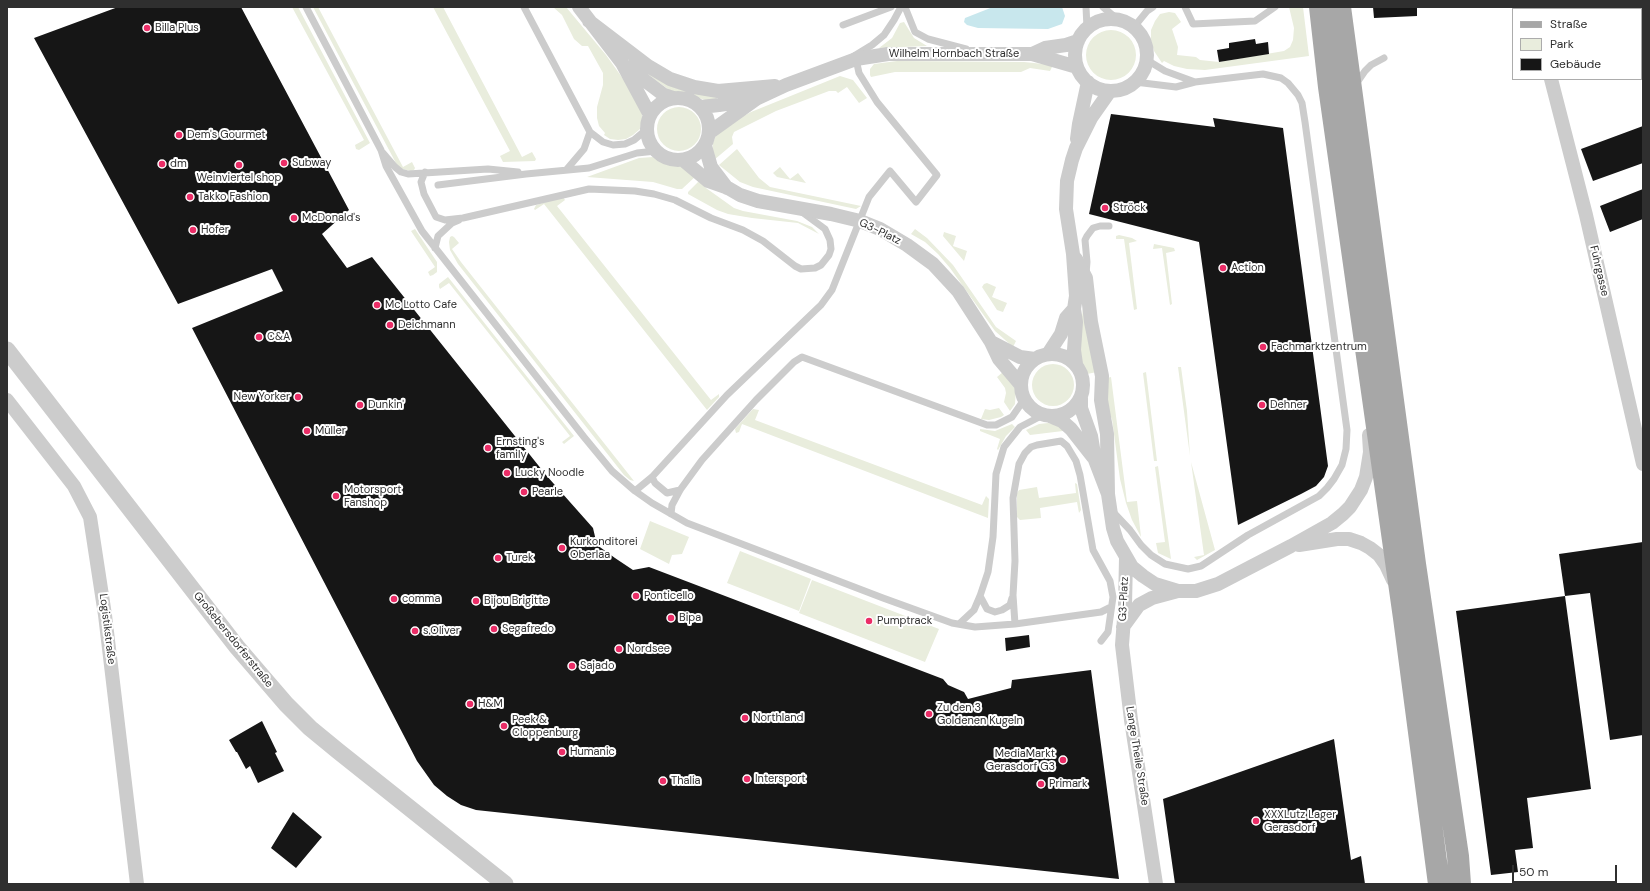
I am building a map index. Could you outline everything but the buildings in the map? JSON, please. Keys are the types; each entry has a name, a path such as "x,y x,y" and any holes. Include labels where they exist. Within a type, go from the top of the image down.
{"main road":[{"path":"1320,7 1329,87 1363,320 1439,884"},
{"path":"1340,7 1415,564 1458,856 1460,884"}],"street":[{"name":"Wilhelm Hornbach Straße","path":"579,7 622,63 650,115"},
{"path":"1117,19 1134,27 1142,36 1145,43 1147,60 1143,72 1135,82 1122,89 1110,91 1098,89 1081,75 1077,67 1075,55 1078,41 1087,28 1098,21 1117,19"},
{"name":"Wilhelm Hornbach Straße","path":"589,21 648,66 670,79 694,87 718,91 786,85"},
{"name":"Wilhelm Hornbach Straße","path":"1032,54 1045,48 1078,41"},
{"name":"Wilhelm Hornbach Straße","path":"710,132 756,99 786,85 836,66 856,60 888,54 1032,54 1077,67"},
{"name":"Wilhelm Hornbach Straße","path":"622,63 664,95 673,98"},
{"name":"Fuhrgasse","path":"1551,80 1586,215 1643,464"},
{"path":"1076,148 1079,124 1088,82"},
{"path":"1108,494 1107,434 1101,400 1102,376 1093,332 1086,278 1073,254 1066,209 1067,181 1076,148 1091,118 1110,91"},
{"path":"673,98 688,99 701,107 707,116 710,132 705,146 696,155 683,160 671,160 663,157 656,151 648,138 647,129 650,115 659,104 673,98"},
{"name":"Wilhelm Hornbach Straße","path":"701,107 756,99"},
{"name":"G3-Platz","path":"705,146 711,167 728,188"},
{"name":"G3-Platz","path":"683,160 708,181 728,188 740,195 758,201 831,214 860,221 898,239 933,264 958,291 991,342 998,359 1022,390 1030,407 1047,416 1062,421 1084,444 1095,460"},
{"name":"G3-Platz","path":"1073,254 1076,296 1074,309 1076,322 1074,350 1076,364 1081,372 1083,381 1081,408 1091,436 1095,460 1108,494 1117,541 1132,567 1155,584 1178,591"},
{"path":"1022,390 1023,375 1027,367 1042,356 1061,334 1066,318 1074,309"},
{"path":"1178,591 1196,591 1218,584 1332,523 1350,507 1361,490 1366,477 1370,452 1363,320"},
{"name":"G3-Platz","path":"991,342 1020,357 1062,355 1076,364"},
{"name":"Großebersdorferstraße","path":"7,350 237,647 286,704 310,728 338,752 500,883"},
{"path":"1047,416 1063,414 1071,410 1081,398"},
{"name":"Logistikstraße","path":"7,400 74,486 90,517 105,615 137,884"},
{"path":"1291,546 1337,539 1349,539 1370,548 1386,565 1394,582 1404,618"},
{"name":"G3-Platz","path":"1123,627 1126,558"},
{"name":"G3-Platz","path":"1123,627 1139,605 1152,598 1178,591"},
{"name":"Lange Theile Straße","path":"1123,627 1122,645 1131,720 1156,884"}],"lane":[{"path":"306,7 381,150 386,166 393,180 422,231 588,443 612,471 635,491 687,523 934,617 959,624 975,627 1015,624 1101,612 1111,607"},
{"path":"524,7 590,132 603,142 613,145 625,144 634,140 647,129"},
{"path":"843,25 891,7"},
{"path":"836,66 872,45 884,36 901,7"},
{"path":"904,7 915,32 928,39 983,54"},
{"path":"1086,7 1087,28"},
{"path":"1104,7 1117,19"},
{"path":"1134,27 1147,11 1153,7"},
{"path":"1185,7 1193,24 1255,21 1275,7"},
{"path":"1352,93 1356,83 1364,71 1384,58"},
{"path":"635,491 652,477 727,395 821,305 832,290 869,197 890,171 916,202 937,175 877,102 859,73 856,60"},
{"path":"1147,60 1165,71 1195,82"},
{"path":"1110,509 1130,530 1140,545 1151,555 1165,564 1188,569 1201,566 1214,559 1225,549 1309,502 1328,488 1342,465 1346,450 1347,430 1302,103 1298,95 1288,83 1273,75 1263,74 1195,82 1176,87 1135,82"},
{"path":"568,170 584,149 590,132"},
{"path":"381,150 401,172 408,174 488,169 526,174"},
{"path":"438,185 589,168 637,153 656,151"},
{"path":"425,172 421,182 424,194 436,216 445,220 463,218 589,189 635,191 654,194 675,200 711,218 743,230 763,241 801,269 815,268 821,265 829,255 830,240 825,229 799,209"},
{"path":"435,248 438,236 452,223 463,218"},
{"path":"1086,278 1087,262 1085,240 1093,228 1109,226"},
{"path":"671,514 672,505 680,490 702,460 756,400 794,362 802,358 987,425 996,425 1012,417 1021,404 1022,390"},
{"path":"959,624 974,610 988,572 993,537 996,474 1004,447 1020,427 1047,416"},
{"path":"1015,624 1013,596 1015,561 1013,498 1019,464 1025,453 1031,447 1037,444 1061,441 1067,446 1072,454 1080,475 1093,550 1110,582 1113,597 1108,632 1101,640"},
{"path":"652,477 655,483 667,493 680,490"},
{"path":"980,596 987,609 995,612 1010,605 1013,596"}],"green space":[{"path":"292,7 298,7 370,143 359,150 356,149 355,145 364,140"},
{"path":"313,7 318,7 403,167 412,162 415,168 414,170 411,171 402,169 397,165"},
{"path":"433,7 443,7 522,157 532,152 536,159 535,161 503,162 500,156 510,151"},
{"path":"553,7 566,7 606,55 639,101 642,109 642,119 640,129 633,135 626,139 618,140 610,139 604,135 605,133 599,126 597,118 597,107 603,85 603,73 588,46 582,46 574,39 562,15"},
{"path":"1289,7 1303,7 1309,56 1205,70 1187,69 1174,66 1164,61 1162,63 1154,51 1151,41 1151,30 1155,21 1160,14 1169,12 1175,13 1181,22 1172,29 1178,47 1177,55 1219,62 1284,51 1290,47 1293,40 1294,28"},
{"path":"904,22 914,38 927,46 879,48 892,38 900,23"},
{"path":"1106,30 1116,30 1129,37 1136,50 1136,60 1129,73 1116,80 1106,80 1097,76 1090,69 1086,60 1086,50 1090,41 1097,34"},
{"path":"897,61 1024,62 1053,65 1050,71 1030,68 1021,72 895,72 871,77 870,69 874,64"},
{"path":"646,73 734,94 708,101 690,95 672,92"},
{"path":"840,76 853,80 867,98 859,103 847,87 838,93 836,91 829,91 776,111 734,132 732,137 733,144 714,160 712,153 713,143 716,135 723,127 751,112"},
{"path":"679,107 691,111 697,117 701,129 697,141 691,147 679,151 667,147 661,141 657,129 661,117 667,111"},
{"path":"737,149 759,178 770,187 861,206 856,209 753,187 740,182 719,165"},
{"path":"653,157 663,163 683,167 696,176 682,189 653,182 587,177 639,158"},
{"path":"780,167 790,179 798,173 806,183 777,177 773,173"},
{"path":"698,182 702,183 706,188 734,208 797,221 812,227 819,234 798,223 752,218 728,214 717,210 688,194 688,192"},
{"path":"563,197 565,200 557,206 711,400 719,394 719,397 707,410 544,204 535,210 534,209 536,205"},
{"path":"415,229 437,262 437,272 433,275 430,276 428,272 435,267 411,231"},
{"path":"915,229 927,238 953,265 996,327 1016,341 1013,347 995,331 950,268 938,254 925,242 911,234"},
{"path":"944,232 956,236 953,246 967,251 964,261 943,236"},
{"path":"1119,235 1132,238 1137,241 1129,243 1137,309 1134,310 1124,239 1116,239 1116,236"},
{"path":"452,236 459,243 452,249 461,262 634,481 630,480 624,475 458,264 450,250 449,242 450,237"},
{"path":"1154,244 1174,248 1175,251 1166,253 1172,304 1170,305 1162,248 1153,249"},
{"path":"448,277 574,436 564,444 562,442 570,436 449,283 440,289 439,284"},
{"path":"987,283 996,287 992,297 1007,303 1003,312 997,310 982,287"},
{"path":"1083,308 1097,372 1087,374 1079,358 1078,351"},
{"path":"1049,364 1057,364 1065,367 1071,373 1074,385 1071,397 1065,403 1057,406 1049,406 1041,403 1035,397 1032,389 1032,381 1035,373 1041,367"},
{"path":"1178,367 1181,367 1187,411 1190,456"},
{"path":"1003,372 1016,389 1015,404 1010,411 1004,402 1006,393 1005,388 997,377"},
{"path":"1146,372 1157,461 1154,461 1143,373"},
{"path":"1111,377 1127,502 1137,501 1141,537 1132,520 1126,503 1120,479 1112,419 1106,406 1107,378"},
{"path":"999,408 1004,415 1001,417 989,420 981,419 985,409 990,410"},
{"path":"753,409 759,410 755,420 982,505 986,496 989,499 988,518 742,424 739,432 736,433 735,429"},
{"path":"1048,423 1057,425 1064,430 1030,435 1026,430 1039,424"},
{"path":"1012,424 1015,427 1006,436 998,450 1000,439 980,431 980,429 995,431"},
{"path":"1191,462 1215,550 1197,560 1194,557 1204,555"},
{"path":"1158,466 1171,559 1158,553 1156,543 1165,542 1155,467"},
{"path":"1075,483 1077,484 1081,510 1079,513 1077,502 1040,508 1041,518 1020,520 1017,517 1017,493 1019,490 1037,487 1039,498 1076,493"},
{"path":"650,521 689,537 682,554 672,555 669,564 640,549"},
{"path":"740,551 811,579 799,611 727,583"},
{"name":"Pumptrack","path":"812,580 939,629 925,662 799,613"}],"water":[{"path":"993,7 1062,7 1065,16 1062,24 1048,29 978,28 967,25 964,22 965,18"}],"place":[{"name":"Billa Plus","path":"147,28"},
{"name":"Dem's Gourmet","path":"179,135"},
{"name":"Subway","path":"284,163"},
{"name":"dm","path":"162,164"},
{"name":"Weinviertel shop","path":"239,165"},
{"name":"Takko Fashion","path":"190,197"},
{"name":"Ströck","path":"1105,208"},
{"name":"McDonald's","path":"294,218"},
{"name":"Hofer","path":"193,230"},
{"name":"Action","path":"1223,268"},
{"name":"Mc Lotto Cafe","path":"377,305"},
{"name":"Deichmann","path":"390,325"},
{"name":"C&A","path":"259,337"},
{"name":"Fachmarktzentrum","path":"1263,347"},
{"name":"New Yorker","path":"298,397"},
{"name":"Dunkin'","path":"360,405"},
{"name":"Dehner","path":"1262,405"},
{"name":"Müller","path":"307,431"},
{"name":"Ernsting's family","path":"488,448"},
{"name":"Lucky Noodle","path":"507,473"},
{"name":"Pearle","path":"524,492"},
{"name":"Motorsport Fanshop","path":"336,496"},
{"name":"Kurkonditorei Oberlaa","path":"562,548"},
{"name":"Turek","path":"498,558"},
{"name":"Ponticello","path":"636,596"},
{"name":"comma","path":"394,599"},
{"name":"Bijou Brigitte","path":"476,601"},
{"name":"Bipa","path":"671,618"},
{"name":"Pumptrack","path":"869,621"},
{"name":"Segafredo","path":"494,629"},
{"name":"s.Oliver","path":"415,631"},
{"name":"Nordsee","path":"619,649"},
{"name":"Sajado","path":"572,666"},
{"name":"H&M","path":"470,704"},
{"name":"Zu den 3 Goldenen Kugeln","path":"929,714"},
{"name":"Northland","path":"745,718"},
{"name":"Peek & Cloppenburg","path":"504,726"},
{"name":"Humanic","path":"562,752"},
{"name":"MediaMarkt Gerasdorf G3","path":"1063,760"},
{"name":"Intersport","path":"747,779"},
{"name":"Thalia","path":"663,781"},
{"name":"Primark","path":"1041,784"},
{"name":"XXXLutz Lager Gerasdorf","path":"1256,821"}]}
